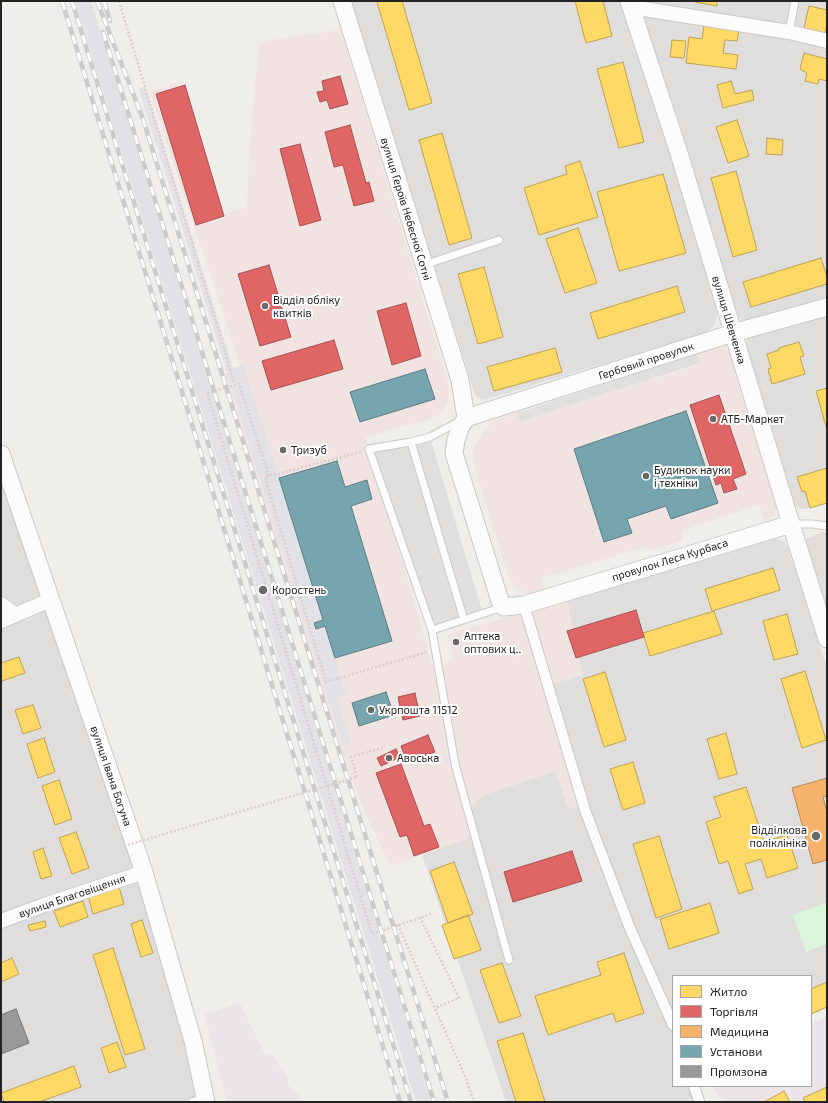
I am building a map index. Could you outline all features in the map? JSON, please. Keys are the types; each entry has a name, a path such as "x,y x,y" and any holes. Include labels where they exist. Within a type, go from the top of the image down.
{"street":[{"name":"вулиця Героїв Небесної Сотні","path":"342,1 460,380 466,418"},
{"path":"630,4 789,32 827,41"},
{"name":"вулиця Шевченка","path":"630,4 667,115 827,640"},
{"name":"Гербовий провулок","path":"466,418 733,333 827,306"},
{"path":"466,418 460,428 454,453 500,602 514,606 584,810 629,926 672,1023"},
{"name":"вулиця Івана Богуна","path":"1,454 144,872 193,1041 201,1100"},
{"name":"провулок Леся Курбаса","path":"514,606 791,524"},
{"path":"1,621 50,600"},
{"path":"1,604 16,615"},
{"name":"вулиця Благовіщення","path":"1,921 144,872"},
{"path":"694,1087 699,1100"}],"lane":[{"path":"789,32 795,1"},
{"path":"424,265 499,240"},
{"path":"466,418 430,437 370,449 432,630 455,764 509,960"},
{"path":"411,442 464,620"},
{"name":"провулок Леся Курбаса","path":"791,524 827,526"},
{"path":"432,630 514,606"}],"path":[{"path":"119,1 235,385"},
{"path":"269,476 239,384 207,393 372,934 431,914"},
{"path":"370,449 265,477 326,682 436,650"},
{"path":"124,846 357,778 351,757 385,747"},
{"path":"420,917 459,998 435,1008"},
{"path":"398,925 465,1076 474,1102"}],"shaded area":[{"path":"75,1 91,1 431,1102 416,1102"},
{"path":"351,1 621,1 670,153 717,313 716,321 713,327 706,332 488,399 483,400 478,398 475,395"},
{"path":"637,1 827,1 827,297 749,321 738,318 681,128"},
{"path":"341,30 448,382 450,395 440,414 427,420 366,437 433,667 454,660 448,636 450,633 567,601 582,675 550,683 583,806 568,809 556,771 483,795 473,804 468,818 469,838 390,866 362,806 336,737 224,374 241,368 150,92 178,83 221,215 247,207 249,152 259,43 276,39"},
{"path":"145,87 233,368 243,365 279,478 323,620 314,623 316,628 325,626 346,696 337,698 351,744 343,746 139,89"},
{"path":"827,313 827,502 806,509 801,509 795,505 746,344 748,338 751,336"},
{"path":"724,347 729,351 777,510 773,516 764,521 759,505 683,530 682,541 653,550 646,547 541,578 545,590 531,594 523,593 517,589 509,578 475,469 473,457 474,447 488,425 494,420 517,413 520,422 700,364 697,354"},
{"path":"697,354 700,363 520,422 517,413"},
{"path":"430,437 483,614 432,630 369,449"},
{"path":"1,465 169,969 199,1102 1,1102"},
{"path":"823,532 827,532 827,611 805,539"},
{"path":"776,538 785,542 788,547 827,668 827,1000 812,1006 812,975 672,975 672,1087 689,1087 694,1102 506,1102 422,855 469,838 468,818 473,804 483,795 556,771 568,809 550,684 582,675 567,601"},
{"path":"240,1003 265,1055 272,1054 288,1079 288,1085 306,1102 227,1102 204,1014"},
{"path":"827,1016 827,1102 724,1102 712,1087 812,1087 812,1024"}],"green space":[{"path":"827,902 827,944 806,952 793,915"}],"building: Житло":[{"path":"402,1 432,103 409,110 377,2"},
{"path":"575,1 603,1 612,36 586,43"},
{"path":"717,1 717,6 695,2"},
{"path":"809,6 827,10 827,24 825,33 804,28"},
{"path":"704,26 739,30 737,41 725,40 723,53 738,55 736,69 686,63 689,37 702,39"},
{"path":"672,40 686,41 684,58 670,57"},
{"path":"804,53 827,59 827,81 819,79 818,84 805,81 807,73 800,69"},
{"path":"623,62 644,142 619,148 597,69"},
{"path":"731,81 735,94 752,90 754,100 723,108 717,85"},
{"path":"737,120 749,156 728,163 716,127"},
{"path":"442,133 472,238 449,245 419,140"},
{"path":"767,138 783,140 782,155 766,154"},
{"path":"580,161 598,217 539,235 524,188 567,174 565,166"},
{"path":"736,171 757,250 733,257 711,178"},
{"path":"663,174 686,253 619,271 597,192"},
{"path":"578,228 597,283 565,293 546,239"},
{"path":"821,258 827,277 827,284 751,307 743,282"},
{"path":"484,267 503,337 478,344 458,274"},
{"path":"677,286 685,312 598,339 590,313"},
{"path":"799,342 804,356 800,357 805,374 772,384 768,369 771,368 767,354 779,350 779,348"},
{"path":"555,348 562,372 494,391 487,367"},
{"path":"827,388 827,430 816,391"},
{"path":"827,468 827,503 810,508 805,491 802,492 797,477"},
{"path":"773,568 780,590 712,611 705,589"},
{"path":"714,611 722,634 650,656 643,633"},
{"path":"787,614 798,654 774,660 763,621"},
{"path":"19,657 25,673 2,681 1,663"},
{"path":"805,671 826,740 802,748 781,679"},
{"path":"605,672 626,740 604,747 583,679"},
{"path":"33,705 41,728 23,734 15,710"},
{"path":"726,733 737,774 719,779 707,739"},
{"path":"44,738 55,772 38,778 27,744"},
{"path":"633,762 645,803 623,810 610,769"},
{"path":"59,780 72,819 55,825 42,786"},
{"path":"746,787 764,842 787,835 798,868 767,878 761,859 745,864 753,889 739,894 728,861 719,864 706,822 721,817 714,797"},
{"path":"76,832 89,868 72,874 59,838"},
{"path":"659,836 682,909 656,918 633,844"},
{"path":"43,848 52,876 41,879 33,852"},
{"path":"454,862 473,914 448,923 430,871"},
{"path":"119,887 124,904 93,914 88,896"},
{"path":"83,901 88,917 60,927 54,911"},
{"path":"710,903 719,933 669,949 660,919"},
{"path":"468,915 481,950 454,959 442,925"},
{"path":"142,920 153,953 141,957 131,924"},
{"path":"45,921 46,927 30,931 28,925"},
{"path":"113,948 145,1049 125,1055 93,955"},
{"path":"624,953 644,1013 616,1022 613,1013 548,1035 535,996 601,975 597,962"},
{"path":"12,958 19,974 1,982 1,963"},
{"path":"502,963 521,1016 499,1023 480,970"},
{"path":"827,982 827,1007 812,1014 812,989"},
{"path":"523,1033 545,1102 516,1102 497,1041"},
{"path":"117,1042 126,1067 109,1073 101,1048"},
{"path":"74,1066 81,1087 39,1102 4,1102 1,1093"},
{"path":"827,1087 827,1102 805,1102 803,1098"},
{"path":"784,1091 790,1102 764,1102"}],"building: Торгівля":[{"path":"340,76 348,104 330,109 327,100 320,102 317,92 324,91 322,81"},
{"path":"185,85 224,216 196,225 156,94"},
{"path":"350,125 366,183 369,182 374,201 354,206 343,165 334,167 325,132"},
{"path":"300,144 321,220 300,226 280,149"},
{"name":"Відділ обліку квитків","path":"269,265 291,337 260,346 238,274"},
{"path":"406,303 421,356 392,365 377,311"},
{"path":"334,340 343,369 271,390 262,361"},
{"path":"719,395 746,474 733,479 737,489 724,493 721,483 716,485 690,405"},
{"path":"636,610 644,637 576,658 567,631"},
{"path":"415,693 420,716 403,720 398,697"},
{"path":"428,735 435,752 407,762 401,746"},
{"name":"Авоська","path":"396,749 400,757 381,766 377,758"},
{"path":"401,764 424,826 430,824 439,847 414,856 407,835 400,837 376,773"},
{"path":"572,851 582,881 513,902 504,872"}],"building: Медицина":[{"name":"Відділкова поліклініка","path":"827,778 827,796 823,797 827,812 827,860 813,864 792,788"}],"building: Установи":[{"path":"425,369 435,399 360,422 350,392"},
{"name":"Будинок науки і техніки","path":"686,411 718,503 671,519 666,506 627,519 632,533 604,542 574,449"},
{"path":"337,461 345,487 367,480 372,499 351,506 392,641 335,658 325,626 316,629 314,623 323,620 279,478"},
{"path":"386,692 394,715 359,726 352,703"}],"building: Промзона":[{"path":"16,1009 29,1043 1,1054 1,1015"}],"railway":[{"path":"62,1 400,1102"},
{"path":"72,1 411,1102"},
{"path":"97,1 143,119 448,1102"},
{"path":"104,1 110,21"},
{"path":"103,32 434,1102"}],"place":[{"name":"Відділ обліку квитків","path":"265,306"},
{"name":"АТБ-Маркет","path":"713,419"},
{"name":"Тризуб","path":"283,450"},
{"name":"Будинок науки і техніки","path":"646,476"},
{"name":"Коростень","path":"263,590"},
{"name":"Аптека оптових ц‥","path":"456,642"},
{"name":"Укрпошта 11512","path":"371,710"},
{"name":"Авоська","path":"389,758"},
{"name":"Відділкова поліклініка","path":"816,836"}]}
